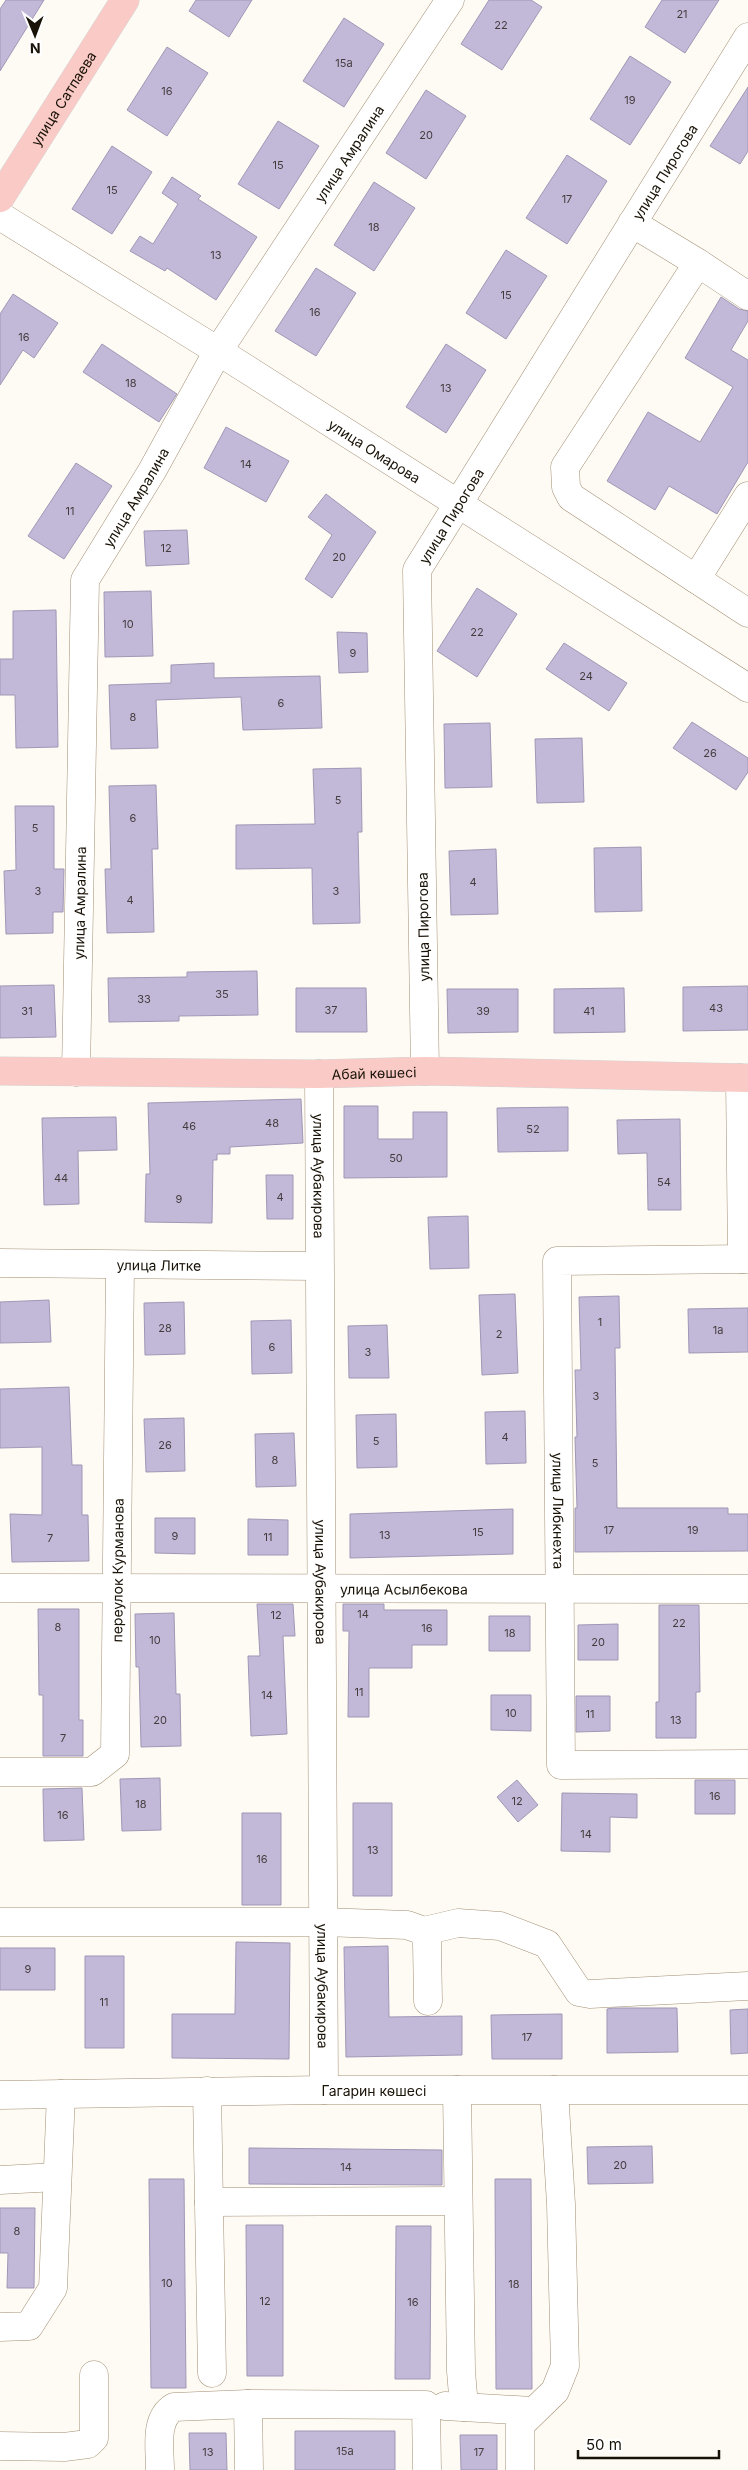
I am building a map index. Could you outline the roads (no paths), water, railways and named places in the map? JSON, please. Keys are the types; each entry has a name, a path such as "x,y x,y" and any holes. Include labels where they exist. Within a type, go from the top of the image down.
{"main road":[{"name":"улица Сатпаева","path":"0,198 125,0"},
{"name":"Абай көшесі","path":"0,1071 319,1074 425,1071 744,1078"}],"street":[{"name":"улица Амралина","path":"76,1072 85,580 152,471 218,351 450,0"},
{"name":"улица Пирогова","path":"425,1071 417,570 748,37"},
{"name":"улица Омарова","path":"0,216 218,351 748,688"},
{"path":"632,223 748,296"},
{"path":"698,264 565,467 566,487 571,497 748,613"},
{"path":"696,579 748,496"},
{"name":"улица Аубакирова","path":"319,1074 318,1266 324,2090"},
{"path":"744,1078 745,1259"},
{"name":"улица Либкнехта","path":"745,1259 557,1261 561,1765 748,1764"},
{"name":"улица Литке","path":"0,1263 318,1266"},
{"name":"переулок Курманова","path":"0,1772 92,1772 115,1754 120,1265"},
{"name":"улица Асылбекова","path":"0,1588 748,1589"},
{"path":"0,1922 323,1922 407,1925 424,1931 458,1923 500,1926 547,1944 579,1992 590,1994 748,1986"},
{"path":"424,1931 427,1943 428,2001"},
{"name":"Гагарин көшесі","path":"0,2094 324,2090 748,2090"},
{"path":"457,2090 461,2371 464,2407"},
{"path":"520,2470 520,2425 532,2411 555,2392 565,2366 561,2204 554,2090"},
{"path":"207,2091 212,2373"},
{"path":"0,2326 29,2326 53,2288 61,2094"},
{"path":"0,2180 57,2177"},
{"path":"209,2202 458,2201"},
{"path":"0,2446 64,2447 88,2444 94,2438 94,2375"},
{"path":"160,2470 160,2424 165,2412 174,2407 248,2404 426,2405 532,2411"},
{"path":"248,2404 249,2470"},
{"path":"426,2405 427,2470"}]}
